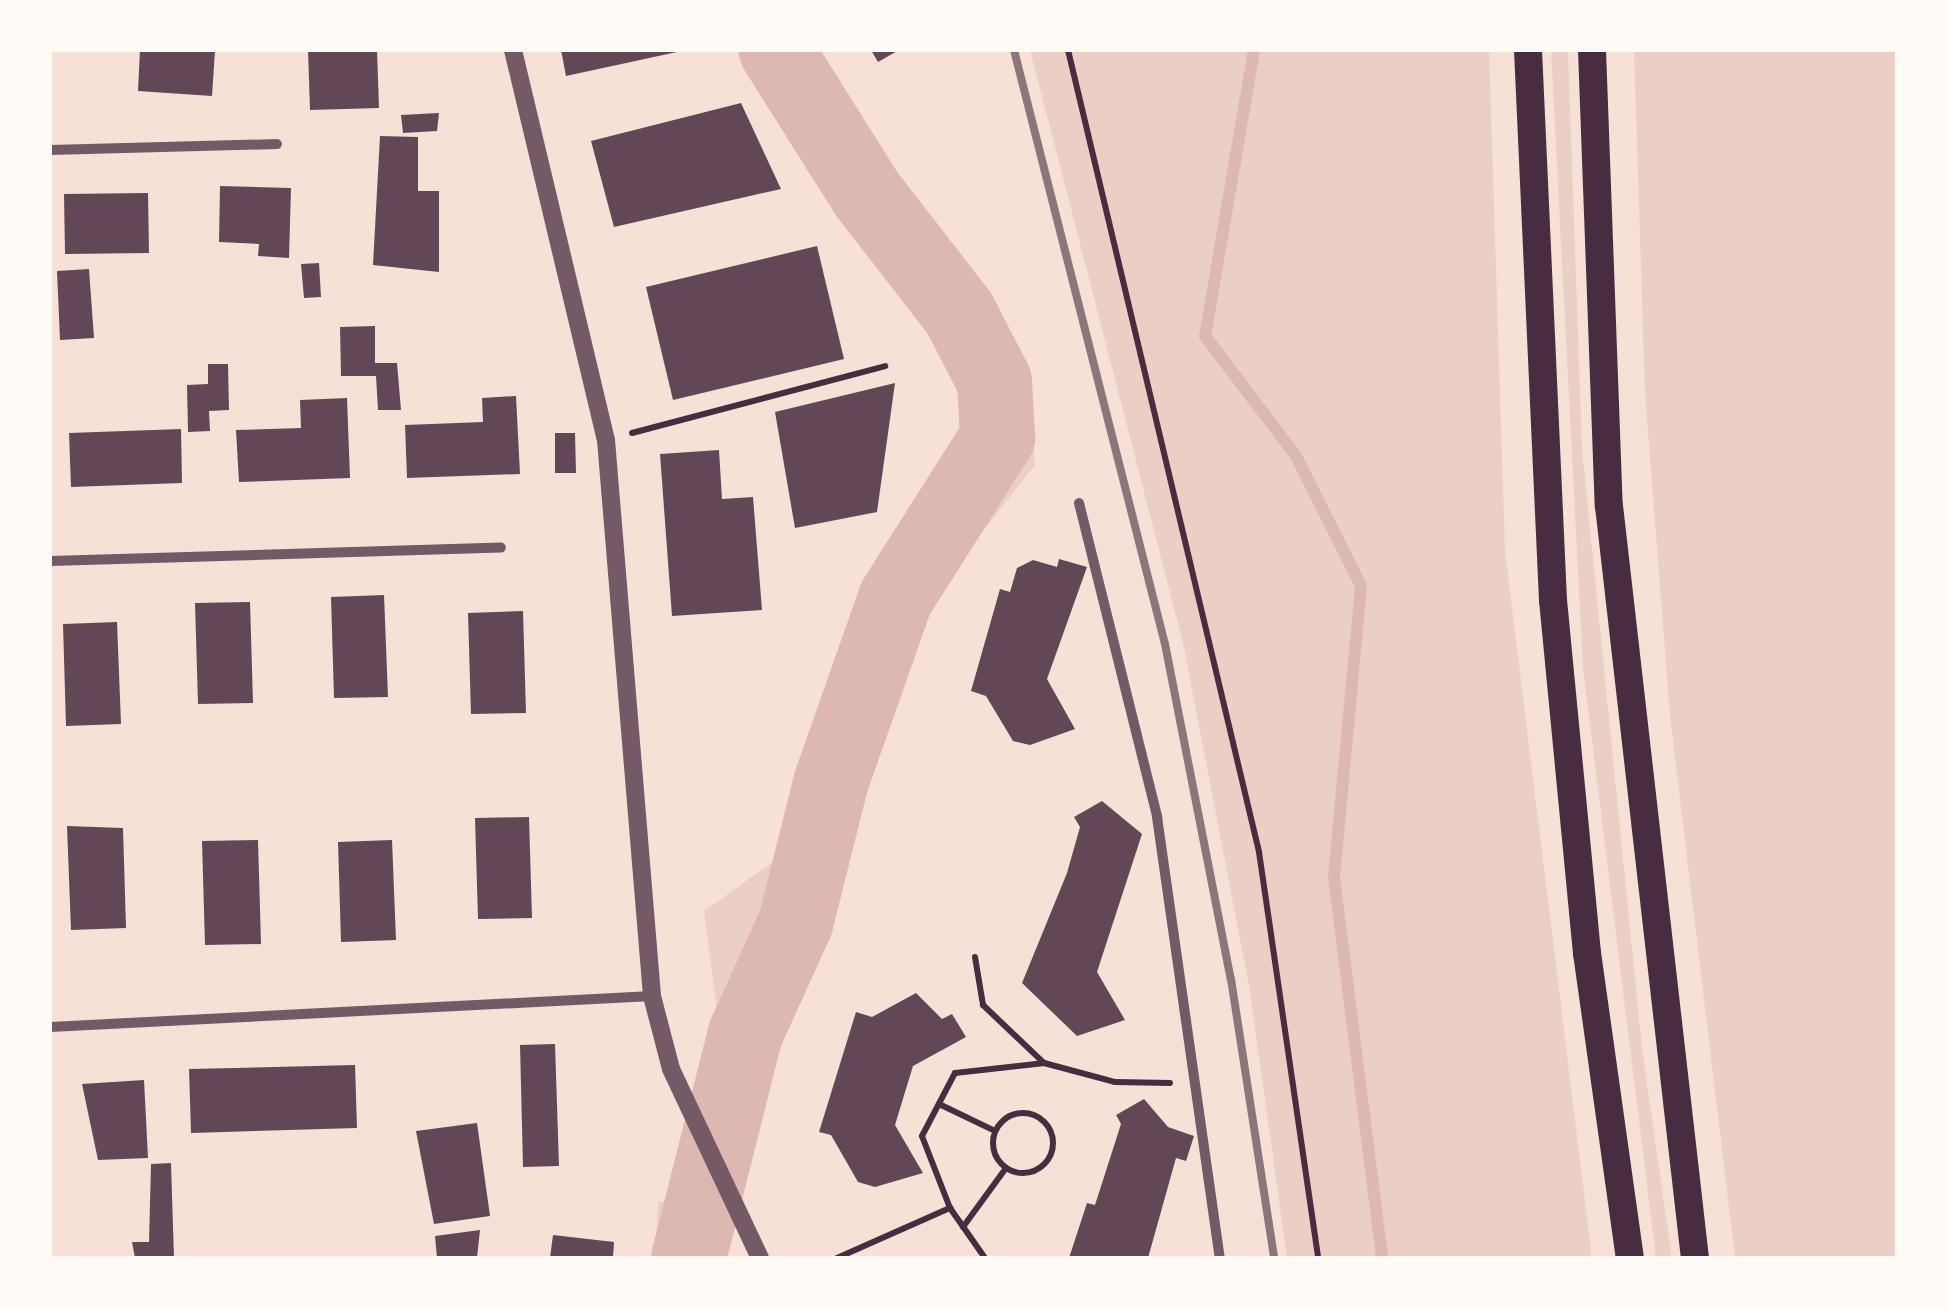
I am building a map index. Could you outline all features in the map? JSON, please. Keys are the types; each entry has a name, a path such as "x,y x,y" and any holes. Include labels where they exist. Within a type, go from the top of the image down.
{"highway":[{"path":"1528,50 1553,600 1587,953 1630,1258"},
{"path":"1592,50 1609,506 1695,1258"}],"street":[{"path":"513,50 606,440 652,996 671,1068 760,1258"},
{"path":"50,150 277,144"},
{"path":"1079,503 1157,817 1220,1258"},
{"path":"50,562 501,548"},
{"path":"50,1026 652,996"}],"path":[{"path":"1068,50 1259,852 1318,1258"},
{"path":"606,440 885,366"},
{"path":"975,957 983,1005 1044,1064"},
{"path":"985,1258 950,1208 922,1136 955,1073 1044,1064 1115,1082 1196,1084"},
{"path":"939,1104 995,1132 1006,1168"},
{"path":"963,1227 1006,1168 1043,1165 1052,1137 1025,1113 995,1132"},
{"path":"837,1258 950,1208"}],"shaded area":[{"path":"761,50 808,50 1001,320 1027,386 1035,465 874,670 830,870 754,1119 722,1049 704,911 784,854 842,657 981,426 981,349"},
{"path":"1030,50 1489,50 1505,550 1592,1258 1287,1258 1249,986 1183,643"},
{"path":"1551,50 1568,50 1582,448 1642,1048 1672,1258 1656,1258 1583,668"},
{"path":"1634,50 1897,50 1897,1258 1735,1258 1670,716 1645,393"},
{"path":"690,1198 720,1258 655,1258 658,1202"}],"building":[{"path":"140,50 215,50 212,96 138,91"},
{"path":"308,50 377,50 379,108 310,110"},
{"path":"561,50 677,50 677,52 566,76"},
{"path":"871,50 899,50 878,62"},
{"path":"741,103 781,189 614,227 591,141"},
{"path":"439,113 437,131 403,133 401,115"},
{"path":"380,136 418,137 418,191 439,191 439,272 373,265"},
{"path":"220,186 291,188 289,258 258,256 259,244 219,242"},
{"path":"148,193 149,253 65,254 64,194"},
{"path":"817,246 844,359 673,400 646,287"},
{"path":"319,263 321,297 304,298 301,264"},
{"path":"89,269 94,338 60,340 57,271"},
{"path":"375,326 375,363 397,363 401,410 378,410 376,376 341,376 340,327"},
{"path":"208,364 228,364 229,410 209,411 210,431 188,432 187,385 208,384"},
{"path":"895,383 877,512 795,528 775,412"},
{"path":"516,396 520,474 407,478 405,425 483,422 482,398"},
{"path":"347,398 350,478 239,482 236,430 301,428 300,400"},
{"path":"181,429 182,483 71,487 69,433"},
{"path":"555,433 575,433 576,473 555,473"},
{"path":"719,450 722,499 753,497 762,610 672,616 660,454"},
{"path":"1059,559 1087,567 1047,679 1075,729 1030,745 1013,741 986,696 971,691 1000,589 1010,592 1017,568 1033,560 1057,567"},
{"path":"384,595 388,697 334,698 331,597"},
{"path":"250,602 253,703 198,704 195,603"},
{"path":"523,611 526,713 471,714 468,613"},
{"path":"117,622 121,724 66,726 63,624"},
{"path":"1102,801 1142,834 1097,972 1125,1020 1077,1036 1022,983 1067,873 1080,827 1074,817"},
{"path":"529,817 532,918 478,919 475,818"},
{"path":"67,826 123,828 126,928 71,930"},
{"path":"258,840 261,944 205,945 202,841"},
{"path":"392,840 396,940 341,942 338,842"},
{"path":"916,993 942,1019 952,1014 966,1037 913,1066 895,1125 923,1173 875,1187 858,1182 831,1135 819,1132 856,1012 872,1017"},
{"path":"555,1044 559,1166 523,1167 520,1045"},
{"path":"355,1065 357,1128 191,1133 189,1069"},
{"path":"144,1080 148,1158 98,1160 82,1084"},
{"path":"1144,1099 1168,1127 1194,1136 1186,1161 1176,1158 1148,1258 1069,1258 1087,1203 1095,1205 1121,1124 1116,1115"},
{"path":"477,1123 490,1216 434,1224 416,1131"},
{"path":"171,1163 174,1258 135,1258 132,1242 149,1242 151,1164"},
{"path":"480,1230 477,1258 437,1258 435,1236"},
{"path":"553,1235 614,1242 613,1258 550,1258"}],"waterway":[{"path":"688,1258 745,1033 795,923 831,780 895,598 997,437 994,381 959,313 866,193 776,50"},
{"path":"1254,50 1205,336 1296,456 1361,586 1334,877 1382,1258"}],"railway":[{"path":"1014,50 1165,644 1231,979 1274,1258"}]}
